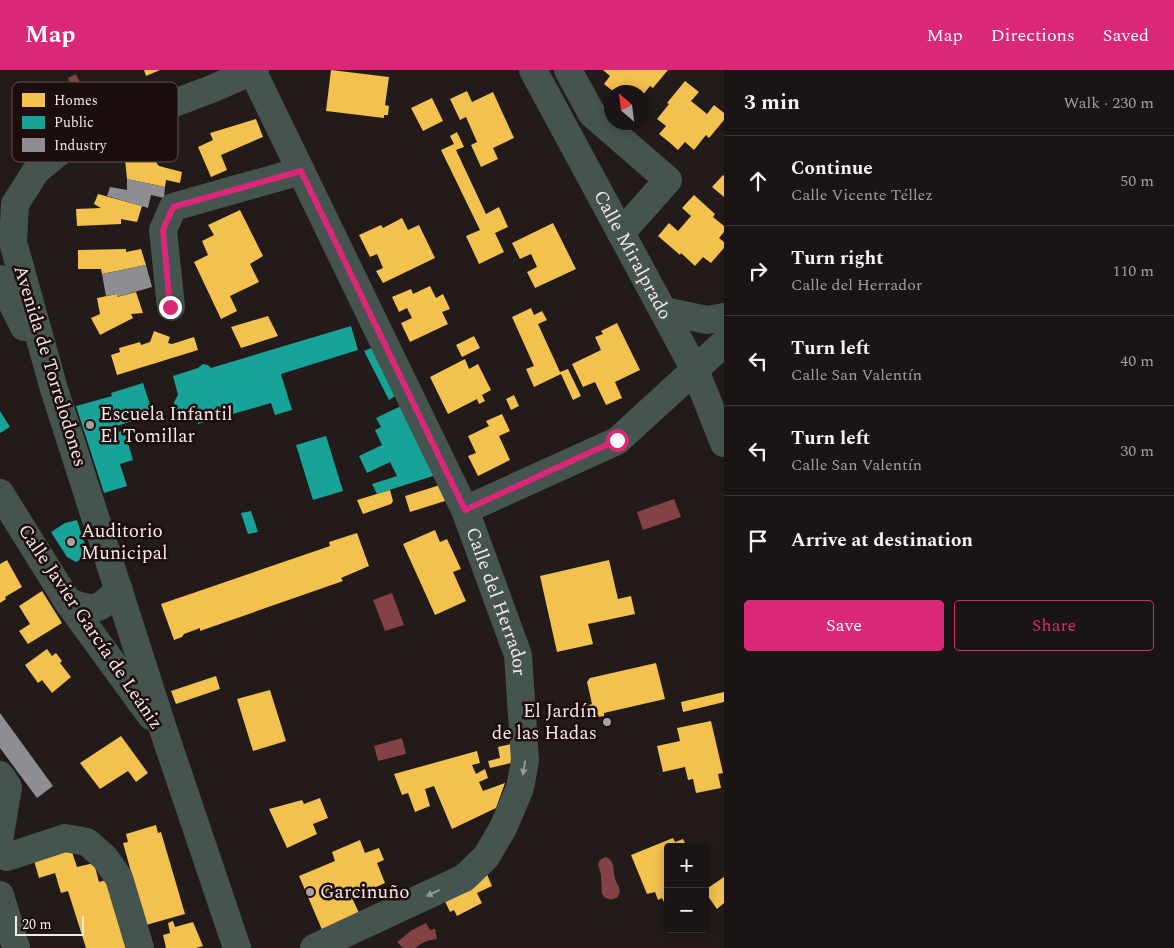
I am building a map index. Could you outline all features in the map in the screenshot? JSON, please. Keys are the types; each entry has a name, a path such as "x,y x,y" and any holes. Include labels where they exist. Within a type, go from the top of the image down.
{"street":[{"name":"Calle del Herrador","path":"253,70 465,510 518,655 525,760 520,788 503,828 486,857 464,878 314,948"},
{"name":"Avenida de Torrelodones","path":"178,100 253,70"},
{"name":"Calle Miralprado","path":"533,70 695,370 724,443"},
{"path":"568,70 592,114 668,180 621,233"},
{"name":"Avenida de Torrelodones","path":"47,162 36,171 8,205 13,242 54,389 165,736 237,948"},
{"path":"170,307 163,230 173,207 301,171"},
{"path":"0,279 54,389"},
{"path":"664,311 707,320 724,317"},
{"path":"465,510 617,440 724,343"},
{"name":"Calle Javier García de Leániz","path":"0,493 68,602 165,736"},
{"path":"68,602 89,609 104,604 119,590"},
{"path":"0,775 8,788 2,848 10,865 9,873 4,881 0,883"},
{"path":"2,848 65,838 86,842 105,858 119,878 140,948"},
{"path":"0,894 16,948"}],"shaded area":[{"path":"76,74 80,82 70,82 68,78"},
{"path":"674,499 681,517 643,530 637,512"},
{"path":"392,593 404,625 385,631 373,600"},
{"path":"402,738 406,754 378,761 374,746"},
{"path":"605,857 612,862 615,880 620,891 618,897 613,899 607,899 602,894 601,875 598,864"},
{"path":"426,923 430,930 435,929 437,939 426,941 415,948 403,948 397,942 412,930"}],"building: Homes":[{"path":"144,70 160,70 146,76"},
{"path":"331,70 389,77 385,105 389,106 388,115 384,115 384,118 326,111"},
{"path":"603,70 668,70 653,88 649,87 649,85 605,85 604,84 610,76"},
{"path":"685,81 699,92 691,101 707,114 714,105 724,113 724,120 709,138 706,135 694,150 685,142 678,150 659,134 666,126 657,119"},
{"path":"467,91 472,102 493,92 514,138 493,148 498,159 481,167 471,145 477,142 466,117 460,120 450,99"},
{"path":"432,98 443,121 423,131 411,108"},
{"path":"256,119 263,137 221,155 227,170 211,177 198,147 213,140 210,133"},
{"path":"457,132 464,147 456,150 486,214 499,207 508,227 495,233 504,252 479,264 466,236 480,230 441,150 454,144 450,136"},
{"path":"125,162 156,162 159,166 182,172 180,183 166,180 165,187 127,179"},
{"path":"724,176 724,197 712,187"},
{"path":"98,194 142,206 137,222 121,219 121,224 77,226 76,209 101,208 94,204"},
{"path":"694,195 715,214 713,217 724,226 724,232 719,238 724,242 724,248 711,263 703,257 695,266 658,236 669,223 678,231 691,216 682,208"},
{"path":"240,210 263,256 250,264 259,282 230,296 237,311 221,319 194,262 208,255 202,241 214,235 208,225"},
{"path":"402,218 408,230 419,225 435,258 383,283 376,271 383,268 377,254 370,257 359,235 381,225 383,228"},
{"path":"553,223 576,269 535,288 527,272 537,267 531,254 520,259 512,243"},
{"path":"126,249 126,252 141,249 146,265 102,274 101,269 78,269 78,250"},
{"path":"430,286 436,298 443,294 450,309 442,312 448,324 410,342 401,323 412,318 407,308 399,312 392,297 411,289 413,294"},
{"path":"136,292 143,313 131,314 133,318 100,335 91,318 100,314 97,298 117,294 117,297"},
{"path":"531,308 534,315 542,311 547,320 538,324 560,372 568,369 581,396 573,400 561,374 534,387 526,369 534,366 512,317"},
{"path":"268,316 278,336 241,348 231,327"},
{"path":"617,323 640,370 615,382 622,398 606,405 595,382 583,387 572,364 601,350 595,337 603,334 601,331"},
{"path":"154,331 170,337 168,343 172,344 194,337 198,350 117,375 111,355 120,352 119,348 140,342 141,345 150,342"},
{"path":"474,336 480,348 462,357 456,345"},
{"path":"465,359 469,369 478,364 491,390 482,395 485,401 479,404 477,399 448,414 430,377"},
{"path":"514,395 519,406 511,410 506,399"},
{"path":"502,414 510,431 499,436 510,460 478,476 468,456 476,453 468,436 489,426 486,421"},
{"path":"440,485 445,501 410,512 405,496"},
{"path":"390,490 393,501 391,504 363,514 357,500"},
{"path":"435,530 440,542 447,539 461,569 453,572 466,601 435,615 403,544"},
{"path":"357,533 369,566 341,578 343,581 200,631 200,628 174,640 161,604 330,546 329,542"},
{"path":"7,560 22,587 5,597 6,599 0,603 0,564"},
{"path":"609,560 618,599 631,596 635,614 588,624 593,644 557,652 540,576"},
{"path":"42,591 62,623 28,644 19,631 30,624 19,606"},
{"path":"47,649 52,656 56,653 62,661 60,663 71,677 52,693 42,680 38,683 25,665"},
{"path":"656,663 665,699 604,713 604,716 592,718 588,716 586,706 592,704 587,682 590,678"},
{"path":"216,676 220,689 176,704 171,691"},
{"path":"270,690 286,741 253,751 237,699"},
{"path":"724,692 724,702 683,712 681,702"},
{"path":"711,721 723,773 718,774 721,788 696,793 693,779 688,780 685,767 663,772 657,746 680,741 677,728"},
{"path":"121,736 148,773 136,782 128,771 100,789 80,763"},
{"path":"511,744 511,763 490,768 488,761 500,758 498,747"},
{"path":"477,751 480,763 472,765 476,774 485,769 488,778 479,782 483,791 505,783 496,808 452,829 434,786 425,789 430,806 415,812 408,793 402,795 394,774"},
{"path":"320,798 328,818 313,824 317,834 287,848 269,809 302,800 304,804"},
{"path":"156,825 158,833 161,832 185,914 146,925 123,843 128,842 126,834"},
{"path":"673,838 675,842 683,839 685,843 664,843 664,902 662,898 658,900 655,892 647,894 631,855"},
{"path":"360,840 365,853 379,848 384,860 377,863 385,883 352,898 360,915 323,932 299,876 335,861 332,852"},
{"path":"70,846 77,867 94,863 99,882 106,880 127,948 86,948 68,891 61,893 55,873 39,878 33,857"},
{"path":"486,872 492,886 477,893 482,903 457,916 454,910 450,912 443,897"},
{"path":"724,877 724,903 717,909 709,898 709,887"},
{"path":"173,921 175,927 193,922 203,946 196,948 166,948 163,935 170,933 168,923"}],"building: Public":[{"path":"351,326 358,350 281,374 292,410 275,415 271,403 198,424 194,412 191,415 184,415 175,409 174,402 178,395 173,376 198,368 203,364 211,368"},
{"path":"376,346 398,394 389,400 364,351"},
{"path":"143,383 153,414 117,426 119,432 124,430 133,460 120,464 127,486 104,493 76,406 112,396 111,393"},
{"path":"403,405 436,475 377,494 372,484 397,476 390,462 367,473 359,456 382,445 375,430 381,427 376,418"},
{"path":"0,411 10,427 0,433"},
{"path":"326,436 343,491 313,500 296,445"},
{"path":"251,511 258,532 248,534 241,513"},
{"name":"Auditorio Municipal","path":"77,520 87,551 84,558 76,562 67,557 51,532 65,523"}],"building: Industry":[{"path":"127,179 165,187 164,198 151,195 148,208 107,196 110,187 127,190"},
{"path":"146,265 152,287 117,297 117,294 106,296 102,274"},
{"path":"0,713 53,786 37,798 0,748"}],"place":[{"name":"Escuela Infantil El Tomillar","path":"90,425"},
{"name":"Auditorio Municipal","path":"71,542"},
{"name":"El Jardín de las Hadas","path":"607,722"},
{"name":"Garcinuño","path":"310,892"}],"route":[{"path":"170,307 163,230 173,207 301,171 465,510 617,440"}]}
